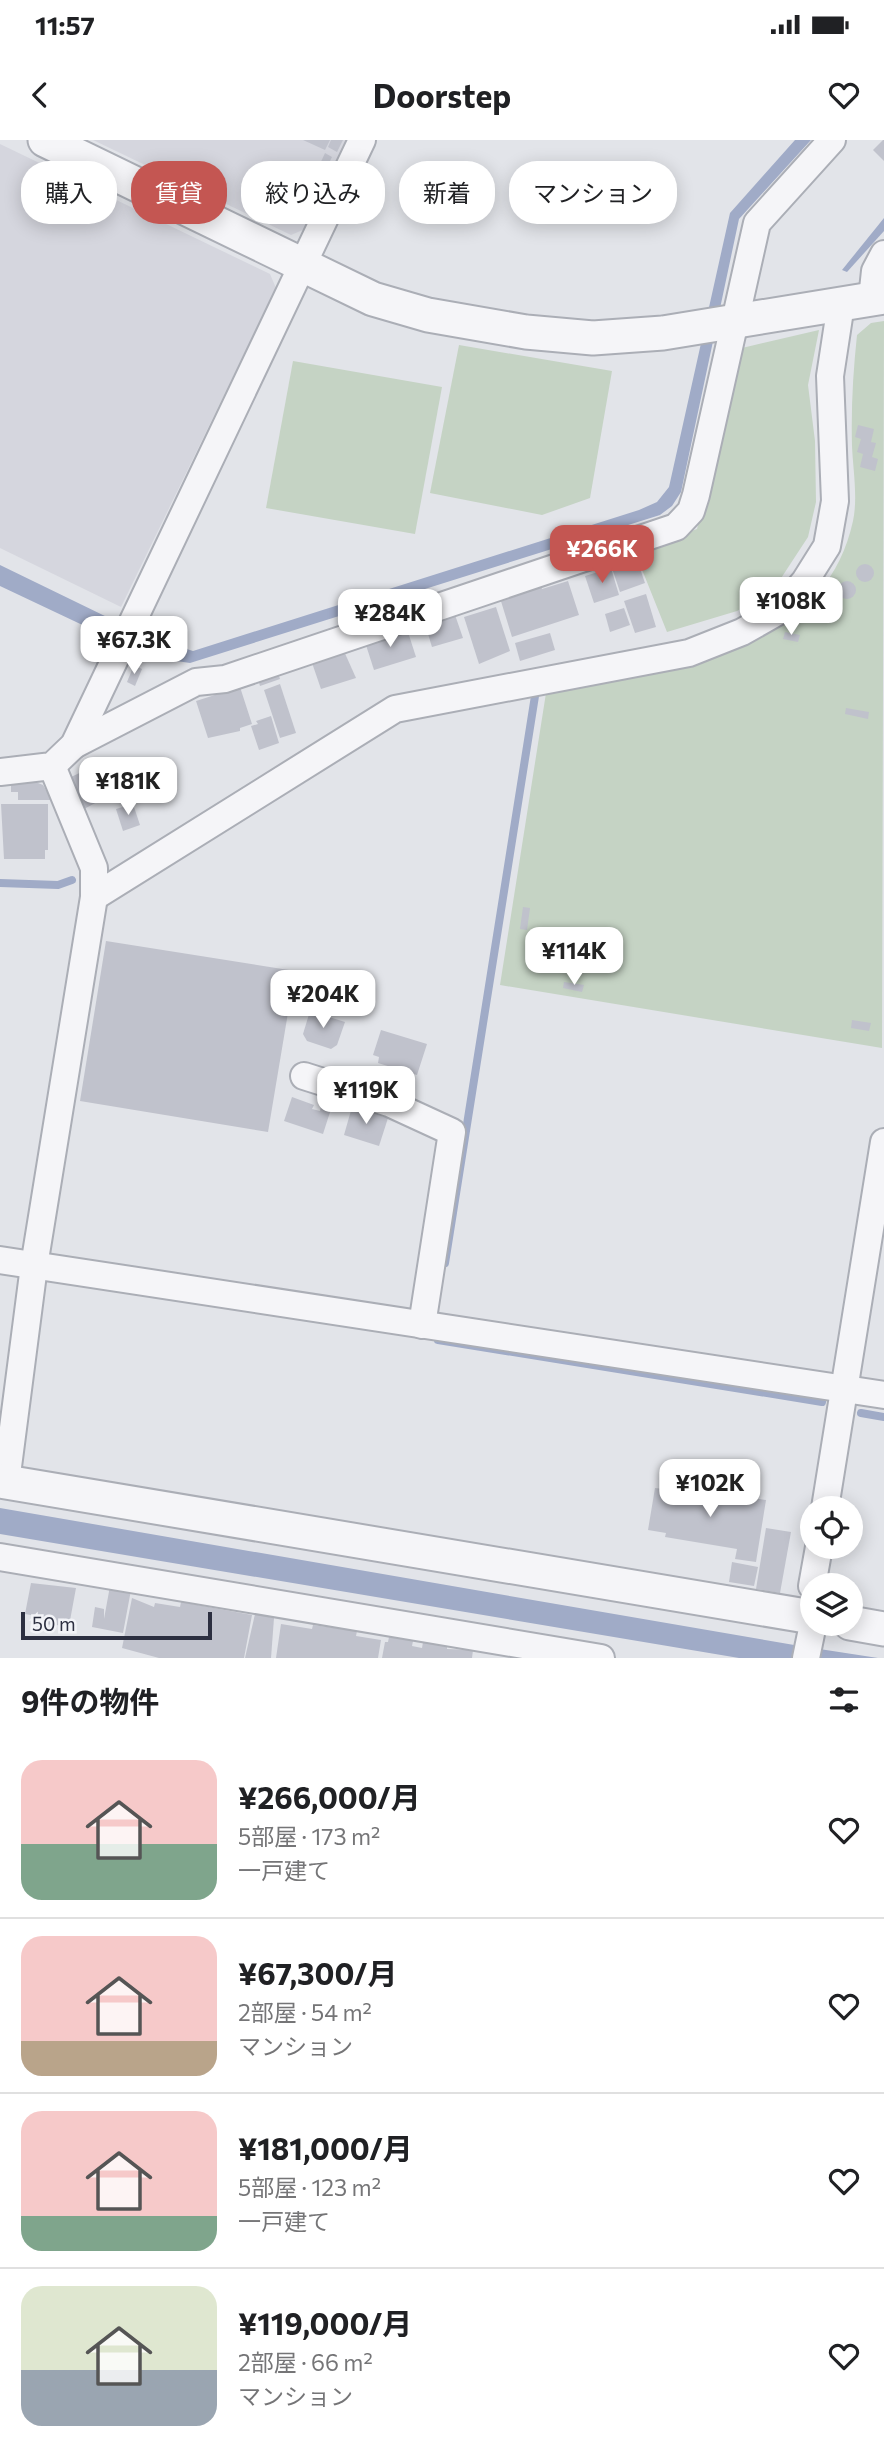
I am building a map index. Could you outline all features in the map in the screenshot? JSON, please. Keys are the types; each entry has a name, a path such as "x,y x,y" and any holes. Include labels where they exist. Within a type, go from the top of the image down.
{"street":[{"path":"45,140 373,299 428,315 526,332 593,338 694,328 866,300"},
{"path":"74,745 362,140"},
{"path":"0,772 52,766 74,745 196,682 225,679 676,527 691,512 696,495 757,223 832,140"},
{"path":"94,897 395,709 689,653 742,632 779,611 805,581 827,546 835,500 830,376 866,300 875,271 884,254"},
{"path":"52,766 93,868 94,897 34,1266 3,1481 800,1608"},
{"path":"304,1076 389,1103 452,1132 422,1325"},
{"path":"827,1496 884,1142"},
{"path":"0,1260 884,1395"},
{"path":"0,1557 601,1658"},
{"path":"863,1625 884,1629"},
{"path":"806,1658 808,1636"}],"shaded area":[{"path":"93,140 348,140 338,161 241,161 241,211 227,204 227,161 137,161"},
{"path":"0,144 35,161 21,161 21,224 117,224 117,200 131,207 131,224 166,224 270,274 276,288 121,607 0,548"},
{"path":"268,224 307,224 305,229 291,235"}],"green space":[{"path":"884,321 882,1048 500,985 546,693 686,665 731,650 773,631 808,604 836,568 853,521 855,493 852,404 857,335 871,323"},
{"path":"819,330 808,385 815,441 816,502 808,537 772,592 737,611 667,632 635,552 697,529 742,348"},
{"path":"459,345 612,371 590,498 542,515 430,493"},
{"path":"293,361 442,387 415,534 266,508"}],"water":[{"path":"795,140 811,140 739,219 681,492 672,506 660,515 190,663 170,660 110,638 0,586 0,565 146,636 193,651 639,510 657,502 669,487 730,213"},
{"path":"884,218 884,231 847,272 842,270"},
{"path":"0,1508 878,1658 739,1658 0,1534"}],"building":[{"path":"303,140 330,140 325,150"},
{"path":"331,140 343,140 337,152 328,147"},
{"path":"884,140 884,161 873,150"},
{"path":"325,153 332,157 330,161 321,161"},
{"path":"858,425 874,429 871,442 876,443 872,457 878,459 875,471 860,467 863,454 857,452 861,439 855,437"},
{"path":"635,554 645,583 620,592 610,562"},
{"path":"865,564 871,567 874,573 871,579 865,582 859,579 856,573 859,567"},
{"path":"611,568 619,595 594,603 585,576"},
{"path":"568,581 579,615 512,637 500,598 541,585 542,589"},
{"path":"847,581 853,584 856,590 853,596 847,599 841,596 838,590 841,584"},
{"path":"646,594 656,627 635,633 624,601"},
{"path":"496,607 510,651 479,664 464,617"},
{"path":"624,608 630,625 610,632 605,614"},
{"path":"454,612 463,638 432,647 424,621"},
{"path":"407,629 416,657 374,670 365,642"},
{"path":"785,632 800,635 798,642 783,639"},
{"path":"550,633 555,650 520,661 515,643"},
{"path":"343,649 356,678 321,689 311,660"},
{"path":"134,665 142,669 135,686 127,682"},
{"path":"277,670 280,679 260,686 257,676"},
{"path":"280,684 296,733 280,738 264,690"},
{"path":"240,687 252,724 240,728 240,731 208,738 196,701"},
{"path":"846,708 869,712 868,719 845,714"},
{"path":"271,716 279,743 259,750 251,726 258,724 256,721"},
{"path":"113,757 127,786 84,809 69,778"},
{"path":"11,781 33,781 43,785 52,800 18,800 18,792 11,792"},
{"path":"1,804 48,804 48,850 45,850 45,859 4,859"},
{"path":"133,804 140,825 123,831 116,809"},
{"path":"523,907 530,908 527,930 520,929"},
{"path":"106,941 295,971 268,1132 80,1101"},
{"path":"564,982 584,985 582,992 563,988"},
{"path":"310,1011 345,1022 337,1045 331,1049 307,1041 303,1034"},
{"path":"852,1020 871,1023 869,1031 851,1028"},
{"path":"381,1030 427,1044 417,1075 378,1063 379,1057 373,1055"},
{"path":"292,1097 314,1105 312,1109 320,1111 321,1106 331,1109 323,1134 284,1121"},
{"path":"352,1107 388,1118 379,1146 344,1135"},
{"path":"708,1485 730,1488 730,1491 741,1493 740,1496 766,1500 756,1562 735,1559 737,1549 665,1537 666,1533 648,1530 655,1488 707,1494"},
{"path":"766,1528 791,1532 780,1593 756,1589"},
{"path":"732,1562 758,1567 754,1586 729,1582"},
{"path":"31,1583 76,1588 69,1626 41,1624 42,1617 25,1614"},
{"path":"110,1586 131,1590 123,1633 92,1627 95,1607 104,1609 104,1619"},
{"path":"132,1598 154,1607 155,1603 180,1607 181,1602 252,1615 244,1658 159,1658 122,1648"},
{"path":"255,1614 274,1618 271,1658 245,1658"},
{"path":"281,1624 312,1629 313,1625 357,1631 356,1636 381,1640 378,1658 276,1658"},
{"path":"389,1637 413,1641 412,1646 422,1648 423,1642 447,1646 447,1649 473,1650 472,1658 382,1658 385,1642 388,1642"}],"waterway":[{"path":"445,1263 535,696"},
{"path":"0,883 58,885 72,880"},
{"path":"438,1340 822,1402"},
{"path":"861,1413 884,1417"}]}
